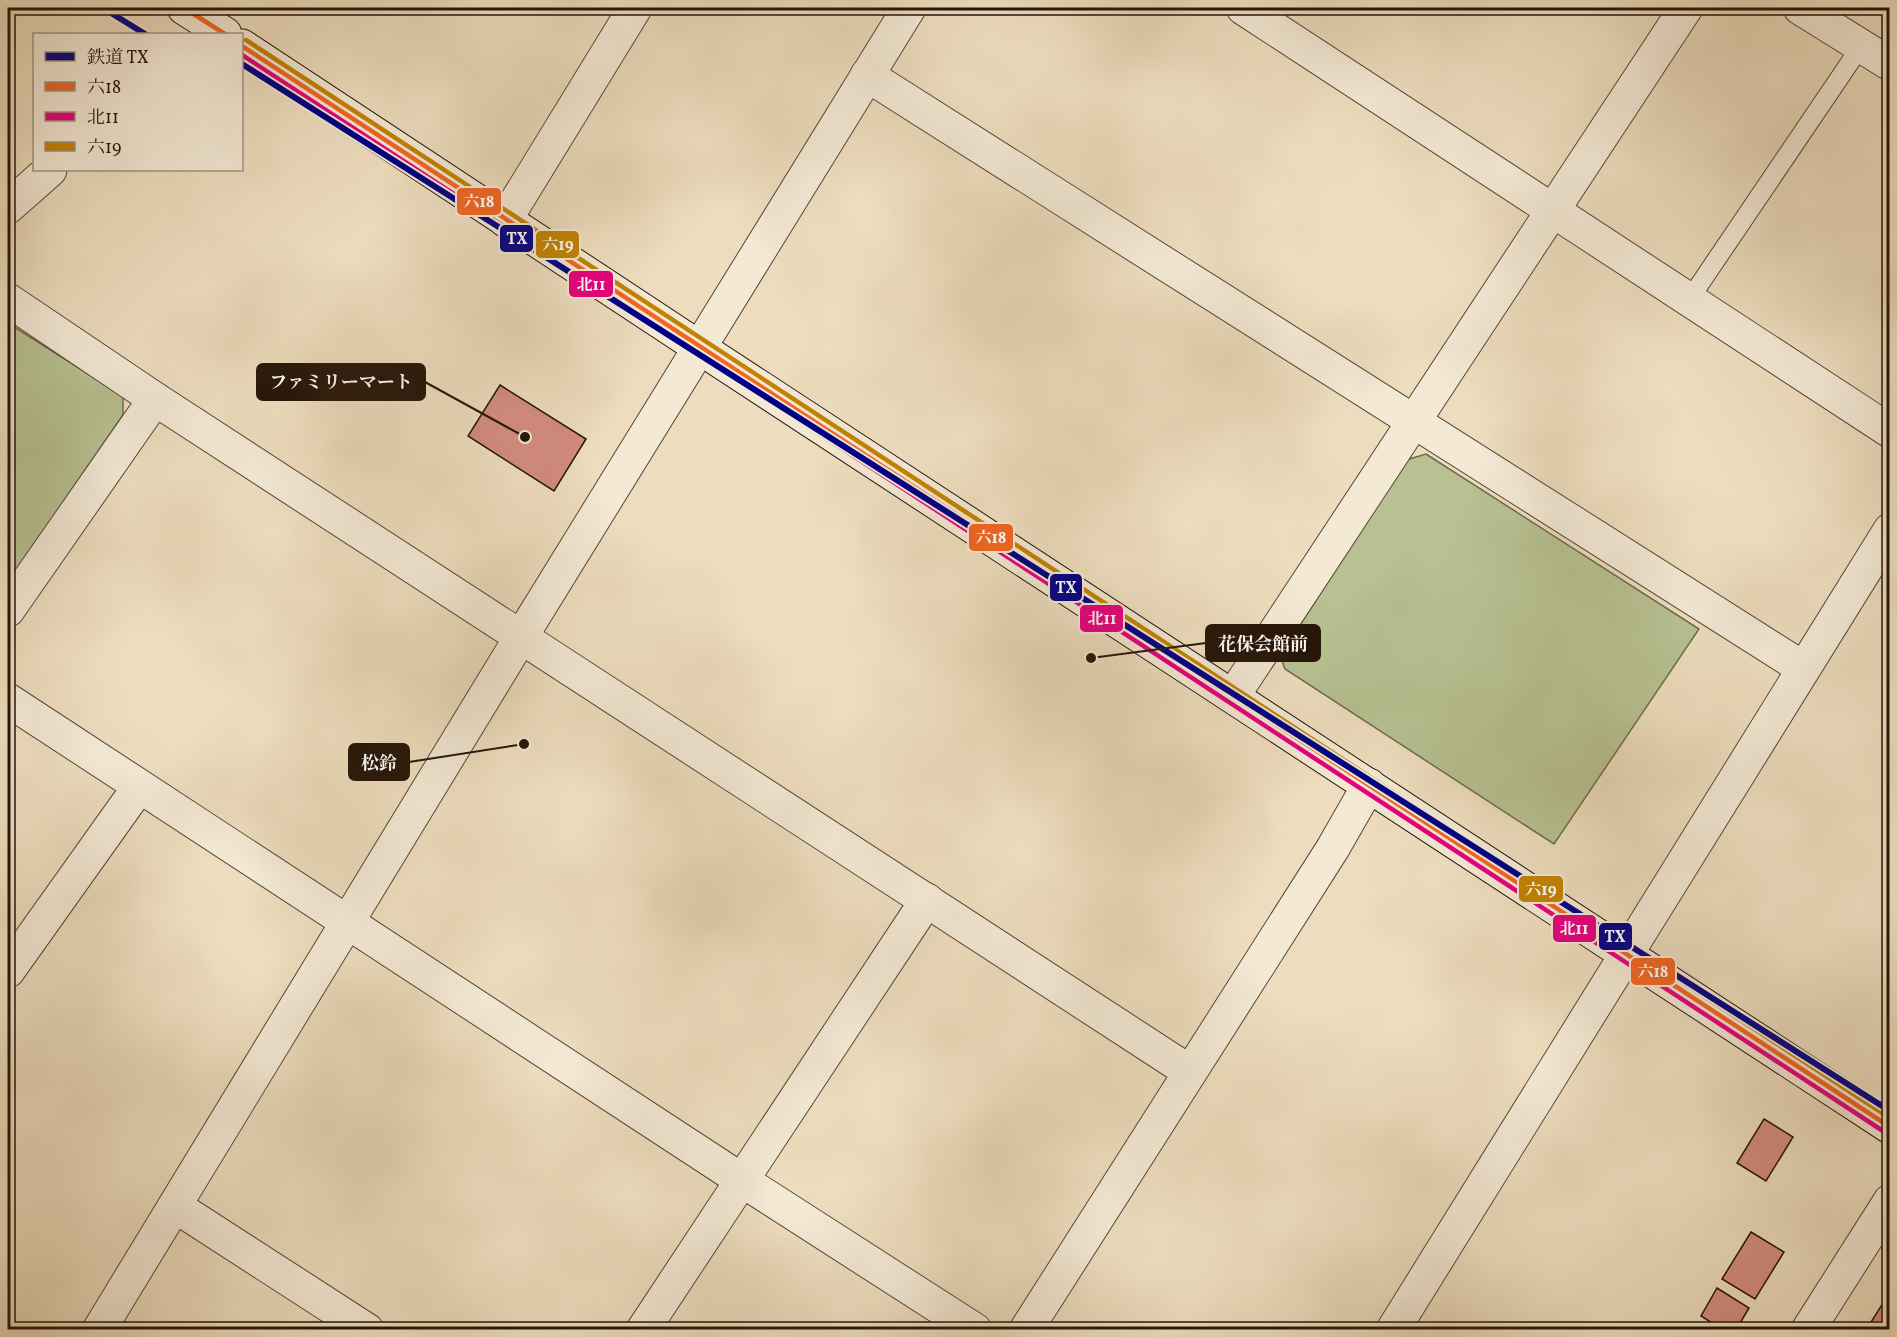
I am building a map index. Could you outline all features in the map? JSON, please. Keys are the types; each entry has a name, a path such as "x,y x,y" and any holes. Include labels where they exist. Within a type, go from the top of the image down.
{"street":[{"path":"184,8 213,32"},
{"path":"506,220 635,8"},
{"path":"99,1329 520,637 909,8"},
{"path":"1233,696 1686,8"},
{"path":"1800,8 1890,64"},
{"path":"1259,12 1552,211 1890,431"},
{"path":"243,47 1890,1127"},
{"path":"867,75 1803,668"},
{"path":"8,207 49,171"},
{"path":"8,300 155,399 1190,1072"},
{"path":"8,610 155,399"},
{"path":"1393,1329 1890,530"},
{"path":"8,700 975,1329"},
{"path":"1026,1329 1333,848 1369,785"},
{"path":"8,970 139,787"},
{"path":"642,1329 927,900"},
{"path":"1808,1329 1890,1201"},
{"path":"175,1206 367,1329"}],"lane":[{"path":"1689,300 1861,46"}],"green space":[{"path":"8,323 123,396 123,415 8,582"},
{"path":"1426,454 1699,629 1554,844 1285,669 1280,656 1406,460"}],"building":[{"path":"500,385 586,439 554,491 468,436"},
{"path":"1764,1119 1793,1137 1766,1181 1737,1163"},
{"path":"1751,1232 1784,1252 1755,1299 1722,1279"},
{"path":"1717,1288 1749,1308 1736,1330 1723,1330 1701,1316"},
{"path":"1890,1292 1890,1330 1866,1330"}],"rail line":[{"name":"TX","path":"103,8 143,33"},
{"name":"TX","path":"243,65 1890,1111"}],"transit line":[{"name":"六18","path":"184,8 223,33"},
{"name":"六19","path":"246,40 1890,1118"},
{"name":"六18","path":"243,47 1890,1127"},
{"name":"北11","path":"243,56 1886,1133"}],"place":[{"name":"ファミリーマート","path":"525,437"},
{"name":"花保会館前","path":"1091,658"},
{"name":"松鈴","path":"524,744"}]}
